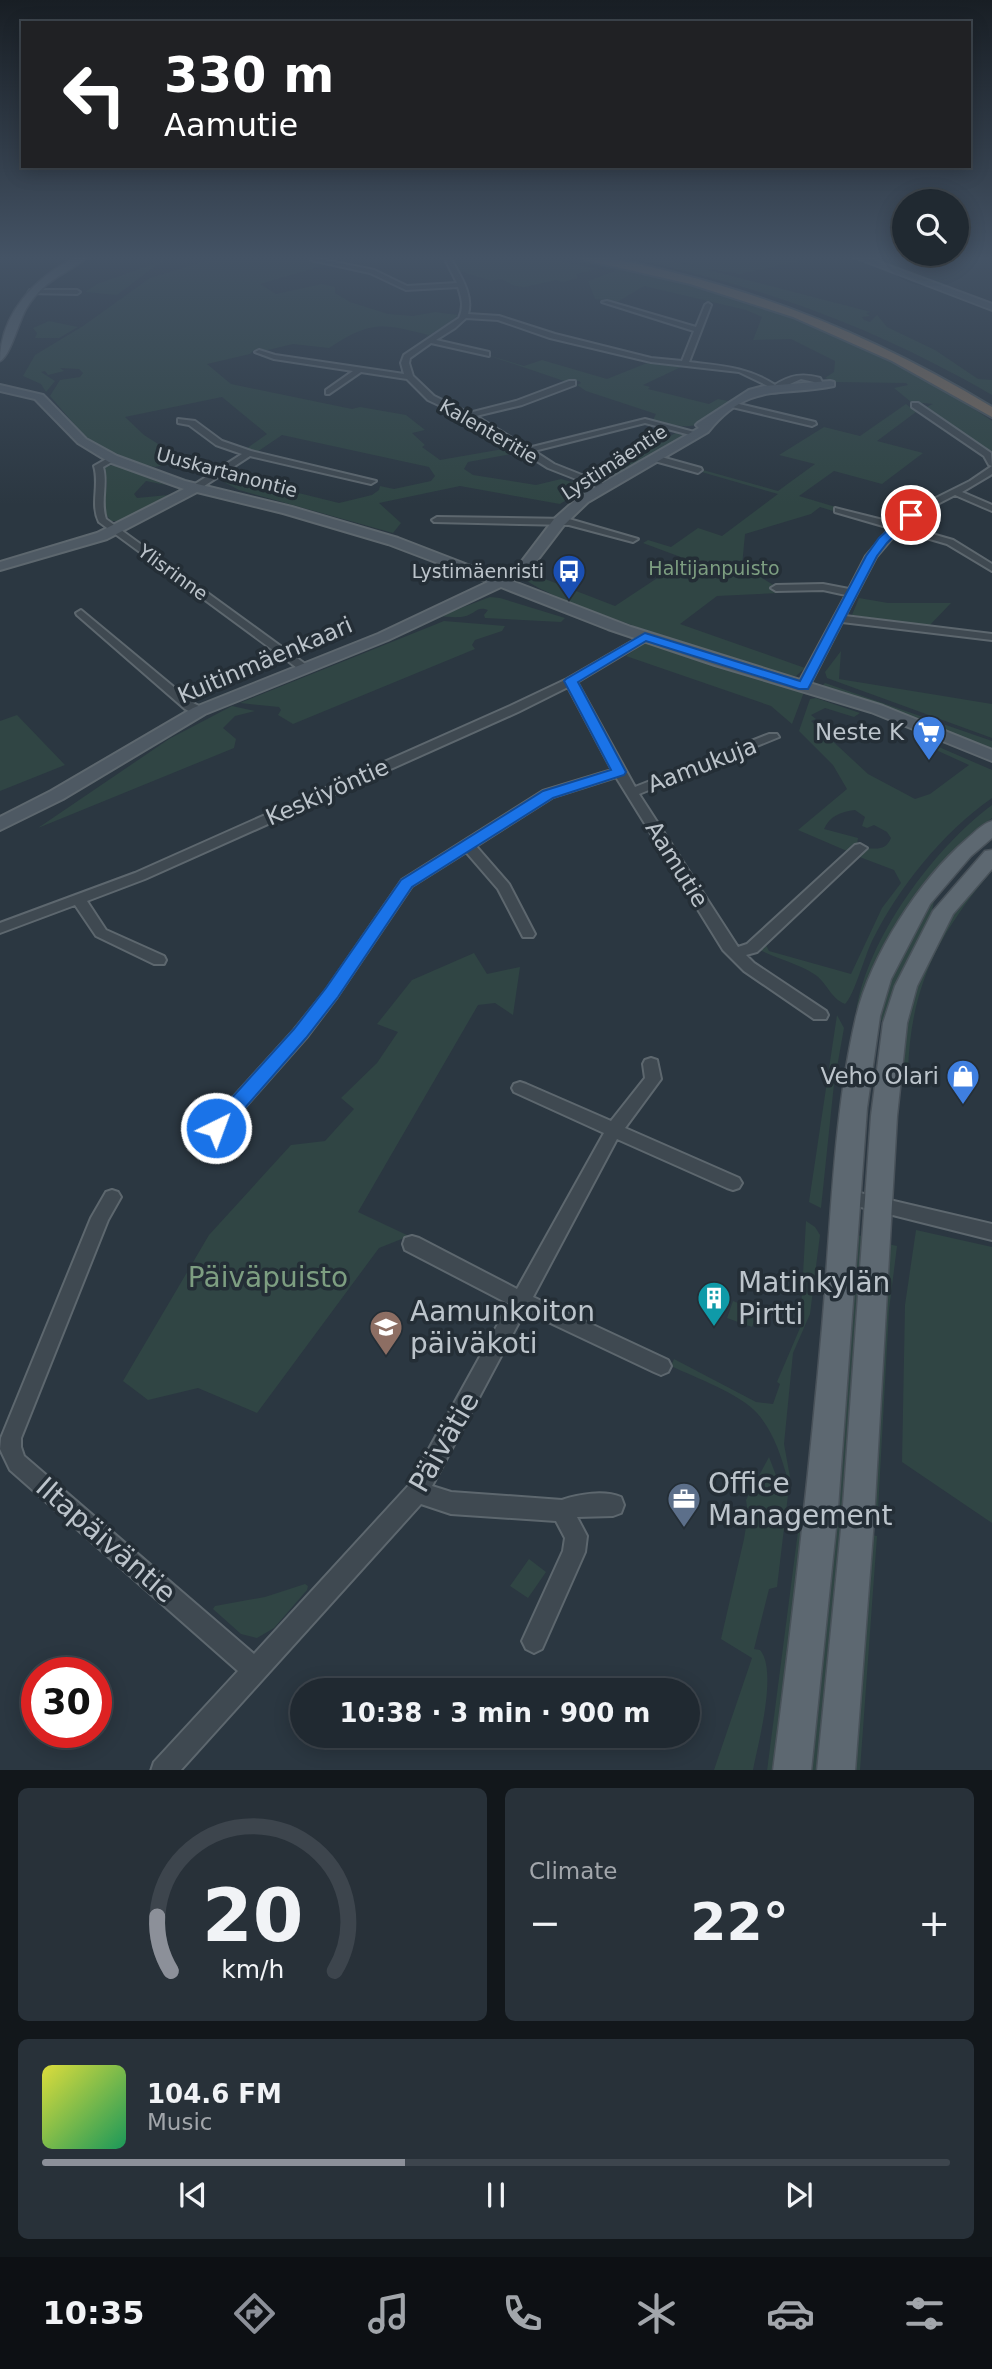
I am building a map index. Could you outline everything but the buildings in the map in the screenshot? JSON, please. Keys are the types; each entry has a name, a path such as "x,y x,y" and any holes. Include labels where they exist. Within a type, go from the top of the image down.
{"highway":[{"path":"858,340 900,358 992,413"},
{"path":"875,340 992,401"}],"main road":[{"name":"Lystimäentie","path":"493,582 524,568 559,522 584,499 694,433 704,430 712,420 753,392 775,386 824,384"},
{"name":"Uuskartanontie","path":"0,389 22,395 50,408 82,441 113,459 195,488 287,510 370,535 560,611 877,709 992,755"},
{"path":"0,566 80,544 115,531 195,488"},
{"name":"Kuitinmäenkaari","path":"5,821 199,711 383,637 493,582"},
{"path":"792,1770 822,1508 860,1053 880,979 922,901 949,867 992,827"},
{"path":"836,1770 858,1519 878,1205 895,1023 906,986 944,911 992,856"}],"street":[{"path":"576,340 646,359 740,370 754,374 775,386"},
{"path":"684,365 695,340"},
{"path":"259,352 274,357 409,377 405,363 407,357 432,341 486,354"},
{"path":"329,392 359,370"},
{"name":"Kalenteritie","path":"409,377 431,398 469,415 551,466 604,487"},
{"path":"469,415 519,403 572,383"},
{"path":"735,405 812,424"},
{"path":"915,405 988,455 992,463"},
{"path":"181,421 192,423 219,443 249,453 371,481"},
{"path":"529,450 645,421 694,433"},
{"path":"195,488 249,453"},
{"path":"654,457 698,470"},
{"name":"Ylisrinne","path":"113,459 97,467 103,477 97,511 102,520 304,668"},
{"path":"803,686 872,556 897,527 915,512 978,481 992,469"},
{"path":"955,492 992,508"},
{"path":"838,510 950,542 992,568"},
{"path":"437,520 584,524 633,539"},
{"path":"776,588 822,587 853,593"},
{"path":"81,613 189,706 199,711"},
{"path":"840,619 992,637"},
{"name":"Keskiyöntie","path":"0,928 148,872 571,681 645,636"},
{"name":"Aamutie","path":"571,681 619,772 735,953 750,967 820,1015"},
{"name":"Aamukuja","path":"632,792 773,737"},
{"path":"216,1128 300,1034 332,993 399,891 416,876 548,794 619,772"},
{"path":"467,844 504,887 528,934"},
{"path":"735,953 752,948 860,848"},
{"path":"79,900 102,933 159,960"},
{"name":"Päivätie","path":"163,1770 417,1492 613,1131 653,1079 650,1064"},
{"path":"520,1088 733,1183"},
{"name":"Iltapäiväntie","path":"112,1197 95,1230 5,1451 254,1670"},
{"path":"847,1197 992,1232"},
{"path":"412,1244 661,1366"},
{"path":"417,1492 452,1503 562,1511 575,1506 613,1505"},
{"path":"534,1641 574,1552 576,1536 562,1511"}],"green space":[{"path":"60,340 342,340 329,348 293,344 268,350 254,350 250,354 207,364 231,384 352,409 360,407 406,415 425,430 412,433 425,445 422,447 440,460 509,448 517,453 468,462 464,469 473,475 536,485 561,479 582,485 584,489 560,504 460,486 379,503 401,523 393,533 239,490 222,481 226,475 339,503 372,495 380,486 394,489 431,481 435,476 429,467 282,435 257,452 239,448 246,449 267,434 222,397 125,417 144,435 185,461 155,467 128,460 86,438 50,396 60,380 80,377 83,373 79,369 60,368 64,371 48,375 45,371 41,372 55,381 46,392 41,384 23,376 35,355"},
{"path":"792,340 847,340 953,395 992,421 992,456 924,408 933,404 911,402 894,388 908,385 906,383 834,382 825,378 834,372 835,361"},
{"path":"884,340 913,340 935,350 978,379 992,380 992,395 947,370"},
{"path":"484,354 524,366 542,360 607,379 647,363 681,367 643,385 650,387 648,389 709,404 718,399 733,402 696,425 668,424 653,420 656,414 586,391 577,385 581,383 579,381 564,381"},
{"name":"Haltijanpuisto","path":"906,404 916,412 877,441 923,453 882,484 834,471 799,496 839,508 833,511 820,507 811,514 745,534 742,566 775,586 779,593 717,596 680,624 805,668 796,676 772,673 639,628 562,599 525,578 527,572 615,606 686,559 643,543 648,540 671,547 698,528 722,536 778,494 698,471 703,470 778,491 815,464 779,455 824,427 860,436"},
{"path":"680,430 685,434 610,479 597,481 577,476 634,459"},
{"path":"118,466 166,485 146,481 134,494 137,498 168,495 123,521 111,521 103,510 107,484 104,467"},
{"path":"490,597 565,618 561,622 485,618 488,610 481,609 463,617 440,616"},
{"path":"859,598 888,603 951,603 929,626 852,615"},
{"path":"444,621 505,626 502,631 475,640 472,645 475,649 293,724 278,715 281,710 279,707 240,703"},
{"path":"646,642 804,692 792,724 771,706 626,656"},
{"path":"841,651 839,679 992,704 992,738 827,678 825,672"},
{"path":"825,683 992,741 992,749 926,722 821,687"},
{"path":"816,698 860,713 854,717 825,708 811,715 816,719 811,721 868,774 915,799 930,794 969,765 914,740 918,738 992,770 992,798 939,844 909,881 872,941 852,993 845,1004 814,974 758,949 769,939 771,940 766,945 769,951 851,974 882,908 901,883 894,870 857,856 866,848 884,847 891,838 887,832 874,825 867,828 862,826 865,817 855,810 836,815 824,829 858,838 857,845 847,851 798,830 847,789 833,765 799,731 810,699"},
{"path":"232,706 255,711 235,716 223,728 236,739 234,748 38,828 169,739"},
{"path":"17,715 65,765 0,791 0,721"},
{"path":"992,805 992,818 945,861 916,893 904,911 883,949 859,1014 856,1013 862,985 873,956 906,898 947,846"},
{"path":"992,864 992,871 956,918 930,964 914,1015 908,1073 901,1072 909,1004 945,922"},
{"path":"935,896 931,915 901,974 886,1021 879,1020 892,970"},
{"name":"Päiväpuisto","path":"474,953 487,974 520,967 513,1015 495,1003 478,1005 358,1212 409,1236 379,1248 257,1413 198,1388 148,1400 123,1381 209,1235 291,1145 325,1141 354,1109 341,1098 377,1063 398,1032 377,1024 412,980"},
{"path":"837,1015 844,1028 834,1084 821,1208 809,1202"},
{"path":"806,1221 815,1227 820,1235 810,1314 793,1353 784,1444 790,1477 787,1477 772,1435 757,1413 739,1399 671,1366 674,1359 756,1402 773,1404 780,1384 777,1382 800,1328"},
{"path":"916,1230 992,1247 992,1523 902,1462 905,1305"},
{"path":"857,1235 862,1236 847,1502 842,1506 831,1503"},
{"path":"884,1243 897,1246 889,1310 878,1510 869,1507"},
{"path":"733,1301 758,1311 752,1327 727,1318"},
{"path":"769,1457 777,1478 788,1495 777,1587 769,1589 754,1649 760,1650 767,1674 762,1726 753,1770 714,1770 752,1658 721,1639 744,1539 748,1514 746,1500"},
{"path":"800,1516 806,1517 776,1770 767,1770"},
{"path":"831,1520 843,1524 821,1770 803,1770"},
{"path":"867,1534 877,1536 860,1770 849,1770"},
{"path":"529,1559 546,1572 528,1598 510,1586"},
{"path":"305,1584 308,1586 307,1590 274,1628 257,1638 241,1634 213,1609 215,1606 265,1597"}],"place":[{"name":"Lystimäenristi","path":"569,601"},
{"name":"Neste K","path":"929,762"},
{"name":"Veho Olari","path":"963,1106"},
{"name":"Matinkylän Pirtti","path":"714,1328"},
{"name":"Aamunkoiton päiväkoti","path":"386,1357"},
{"name":"Office Management","path":"684,1529"}],"route":[{"path":"216,1128 300,1034 332,993 399,891 407,883 548,794 619,772 571,681 645,636 720,662 803,686 811,676 872,556 883,540 911,515"}]}
